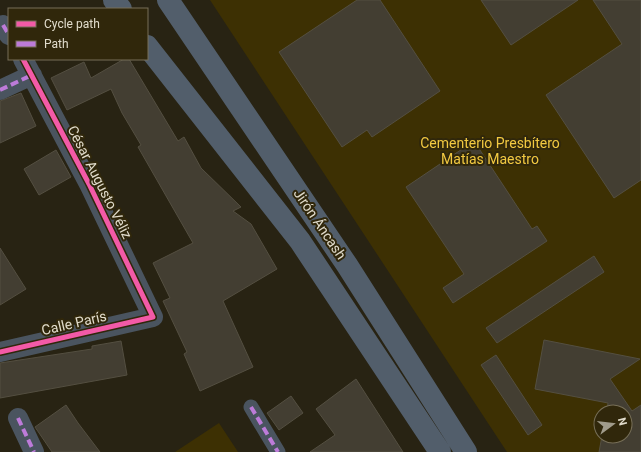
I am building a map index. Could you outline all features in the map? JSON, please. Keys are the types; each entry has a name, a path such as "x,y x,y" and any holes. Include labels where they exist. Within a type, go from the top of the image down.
{"main road":[{"path":"114,0 120,8"},
{"name":"Jirón Áncash","path":"168,0 348,265 466,452"},
{"name":"Jirón Áncash","path":"148,47 300,241 440,452"}],"street":[{"path":"0,90 28,67"},
{"name":"César Augusto Véliz","path":"28,67 89,184 153,317"},
{"name":"Calle París","path":"0,352 153,317"},
{"path":"251,407 278,452"},
{"path":"18,418 34,452"}],"green space":[{"name":"Cementerio Presbítero Matías Maestro","path":"210,0 641,0 641,452 507,452"},
{"path":"219,423 238,452 175,452"}],"building":[{"path":"357,0 380,0 440,91 372,137 367,130 342,147 279,52"},
{"path":"481,0 578,0 511,45"},
{"path":"593,0 641,0 641,180 614,198 546,95 622,44"},
{"path":"122,60 130,60 178,141 184,137 201,168 241,207 233,211 251,224 277,269 223,301 253,367 200,391 184,354 187,352 163,301 170,298 153,263 193,243 138,147 141,145 122,113 111,89 67,110 51,78 84,62 91,78"},
{"path":"21,93 36,126 0,143 0,101"},
{"path":"474,141 532,229 537,226 547,241 453,303 443,288 464,274 406,187"},
{"path":"56,150 71,177 39,195 24,169"},
{"path":"0,248 26,289 0,305"},
{"path":"594,256 604,272 497,343 486,328"},
{"path":"544,340 640,359 610,379 627,404 608,404 535,389"},
{"path":"121,341 127,375 0,398 0,363 92,349 92,346"},
{"path":"496,355 542,425 528,435 481,365"},
{"path":"356,379 403,452 310,452 335,435 316,409"},
{"path":"291,396 303,413 279,430 267,413"},
{"path":"66,405 100,452 52,452 35,427"},
{"path":"641,405 641,452 599,452 600,444 633,444 633,410"}],"marked path":[{"path":"3,25 8,33"},
{"path":"0,90 32,75"},
{"path":"251,407 278,452"},
{"path":"18,418 34,452"}],"cycle path":[{"path":"0,352 153,317 89,184 24,60"}]}
